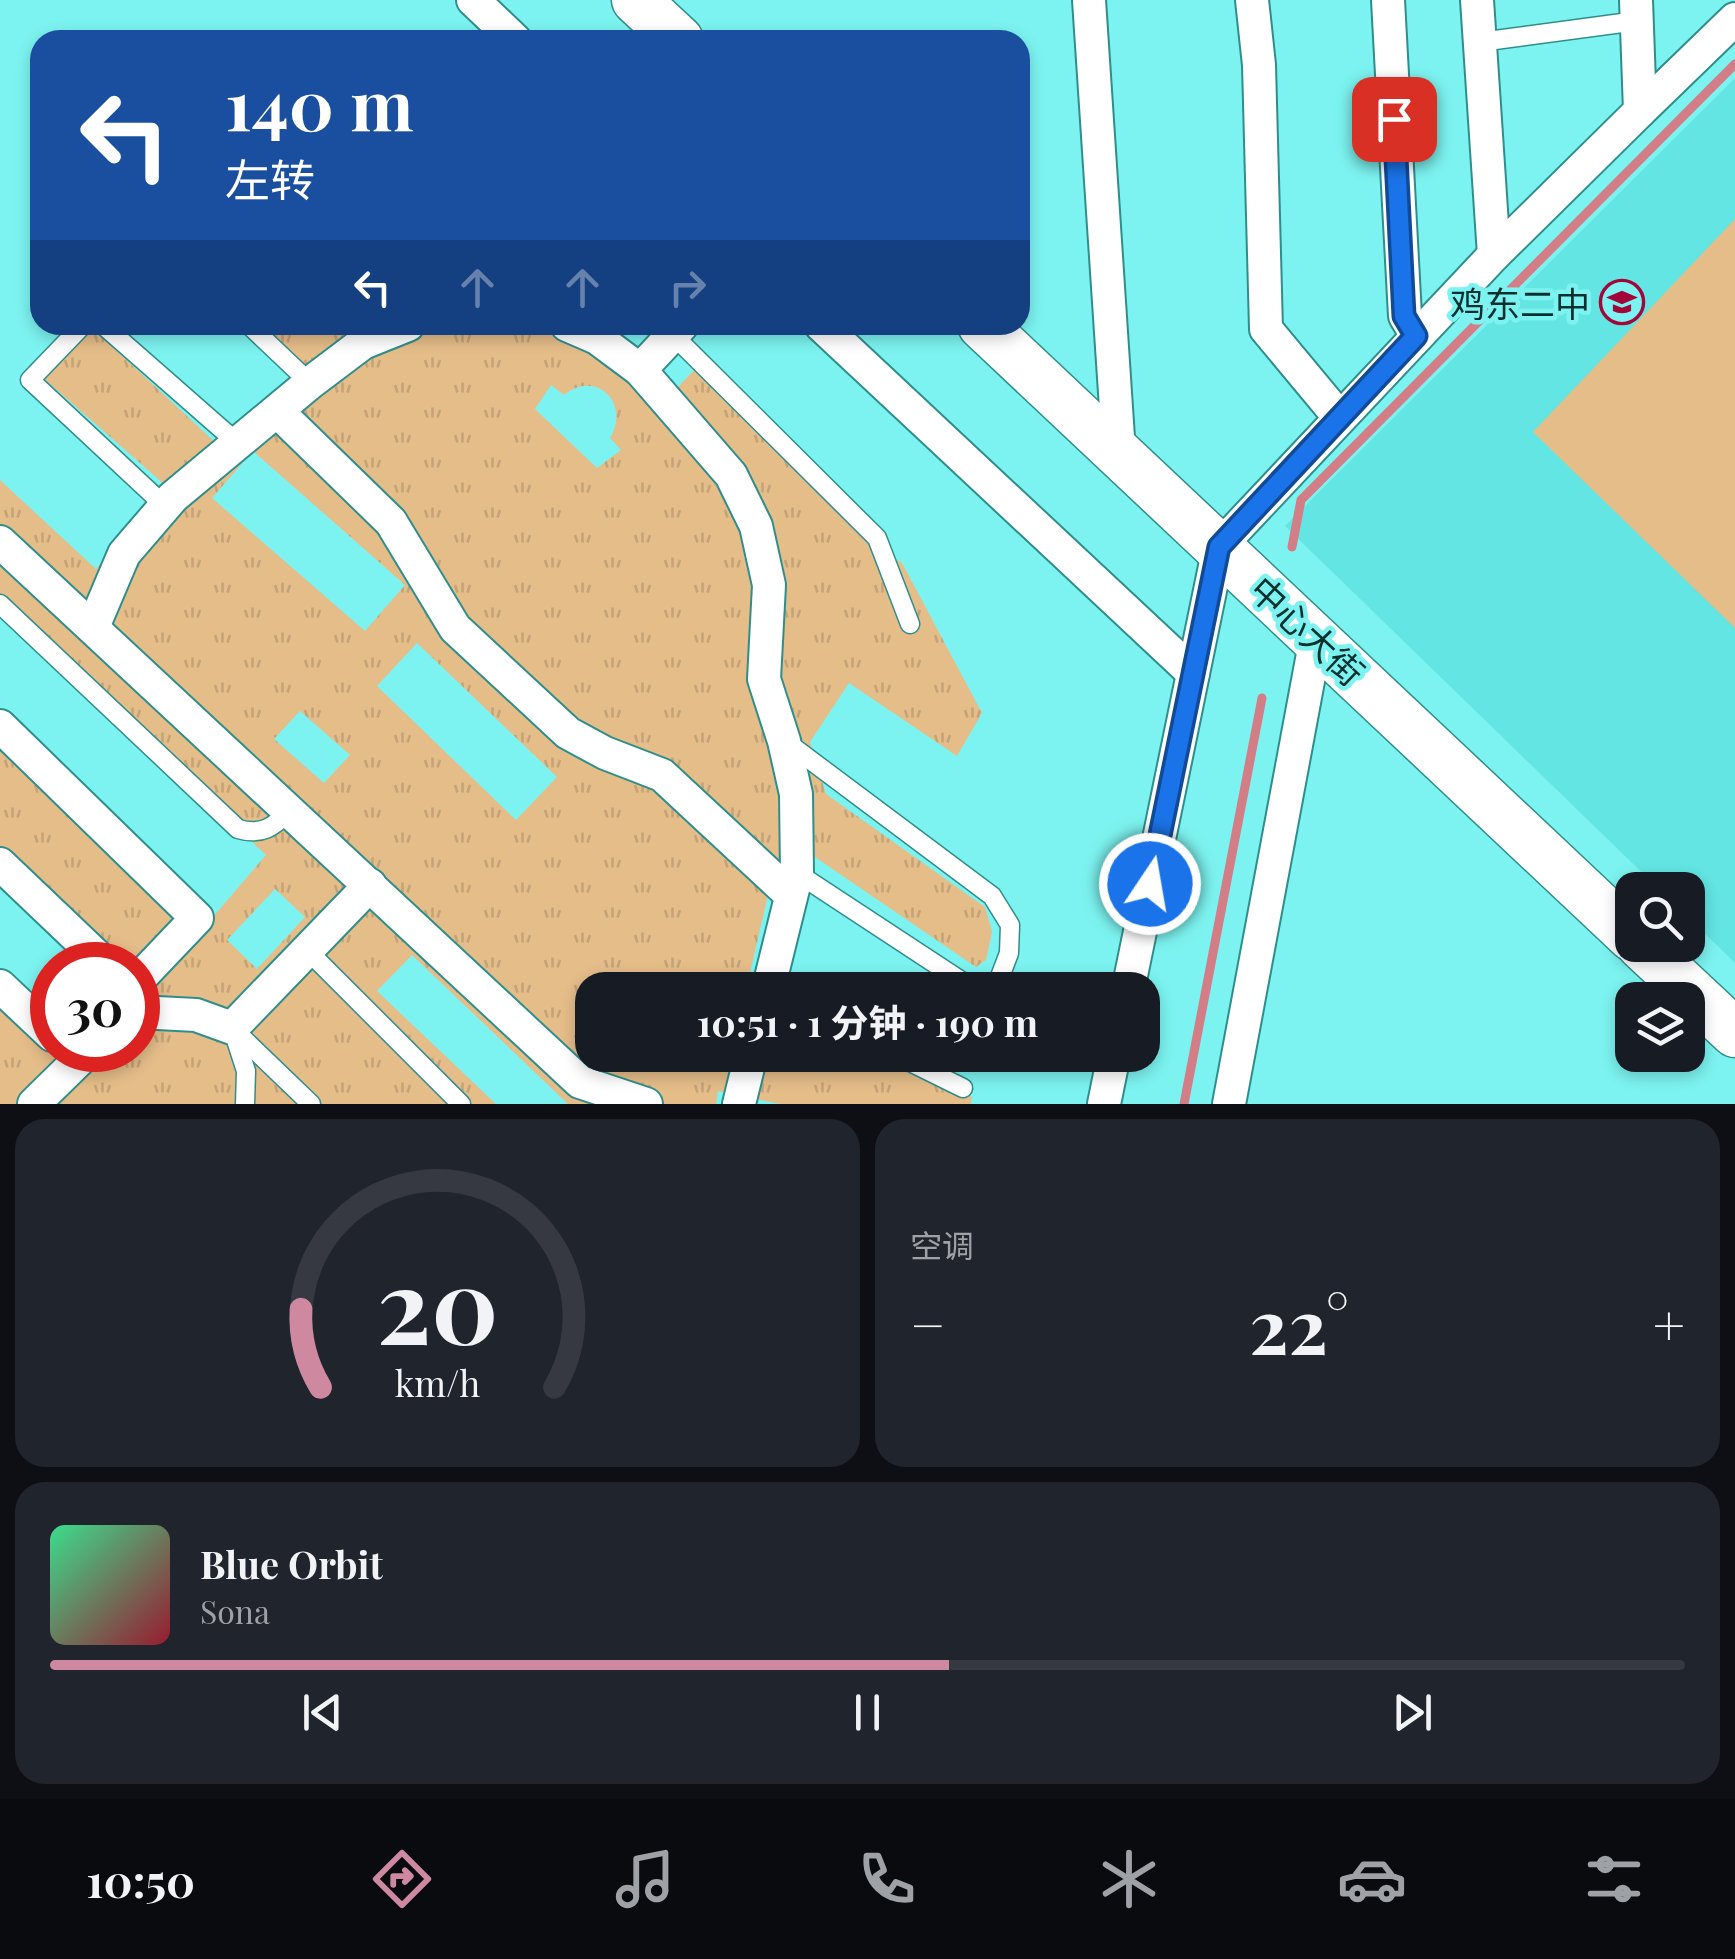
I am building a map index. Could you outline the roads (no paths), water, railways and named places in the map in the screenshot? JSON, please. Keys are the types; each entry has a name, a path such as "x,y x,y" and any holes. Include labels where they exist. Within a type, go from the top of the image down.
{"street":[{"path":"472,0 505,30"},
{"path":"636,0 668,30"},
{"path":"1090,0 1119,453"},
{"path":"1252,0 1259,65 1266,329 1340,418"},
{"path":"1388,0 1404,316 1416,336"},
{"path":"1478,0 1494,254"},
{"path":"1636,10 1640,111"},
{"path":"1132,972 1219,547 1494,254 1735,18"},
{"path":"93,627 124,554 166,506 242,447 276,410 310,383 363,343 382,335"},
{"path":"590,335 640,370 731,475 756,526 769,584 764,679 796,794 794,884 772,972"},
{"path":"640,370 668,335"},
{"path":"831,335 1193,673"},
{"name":"中心大街","path":"993,335 1615,921"},
{"path":"276,410 391,522 455,628 568,733 605,753 662,775 794,884"},
{"path":"0,542 580,1082 646,1104"},
{"path":"1229,1104 1316,638"},
{"path":"0,726 196,918 160,956"},
{"path":"0,864 82,942"},
{"path":"160,1013 196,1015 232,1028 370,885"},
{"path":"1659,962 1735,1033"},
{"path":"0,986 30,1015"},
{"path":"34,1104 62,1072"},
{"path":"739,1104 747,1072"},
{"path":"1104,1104 1111,1072"}],"lane":[{"path":"1480,42 1636,10"},
{"path":"73,335 30,380 166,506"},
{"path":"114,335 242,447"},
{"path":"260,335 310,383"},
{"path":"680,335 877,538 910,624"},
{"path":"0,604 238,829 253,834 272,828 290,811"},
{"path":"784,741 992,896 1010,925 1001,972"},
{"path":"794,884 944,972"},
{"path":"308,950 461,1104"},
{"path":"232,1028 246,1071 245,1104"},
{"path":"232,1028 311,1104"},
{"path":"931,1072 963,1088"}],"waterway":[{"path":"1292,547 1301,500 1735,64"},
{"path":"1184,1104 1262,698"}],"place":[{"name":"鸡东二中","path":"1622,302"}]}
